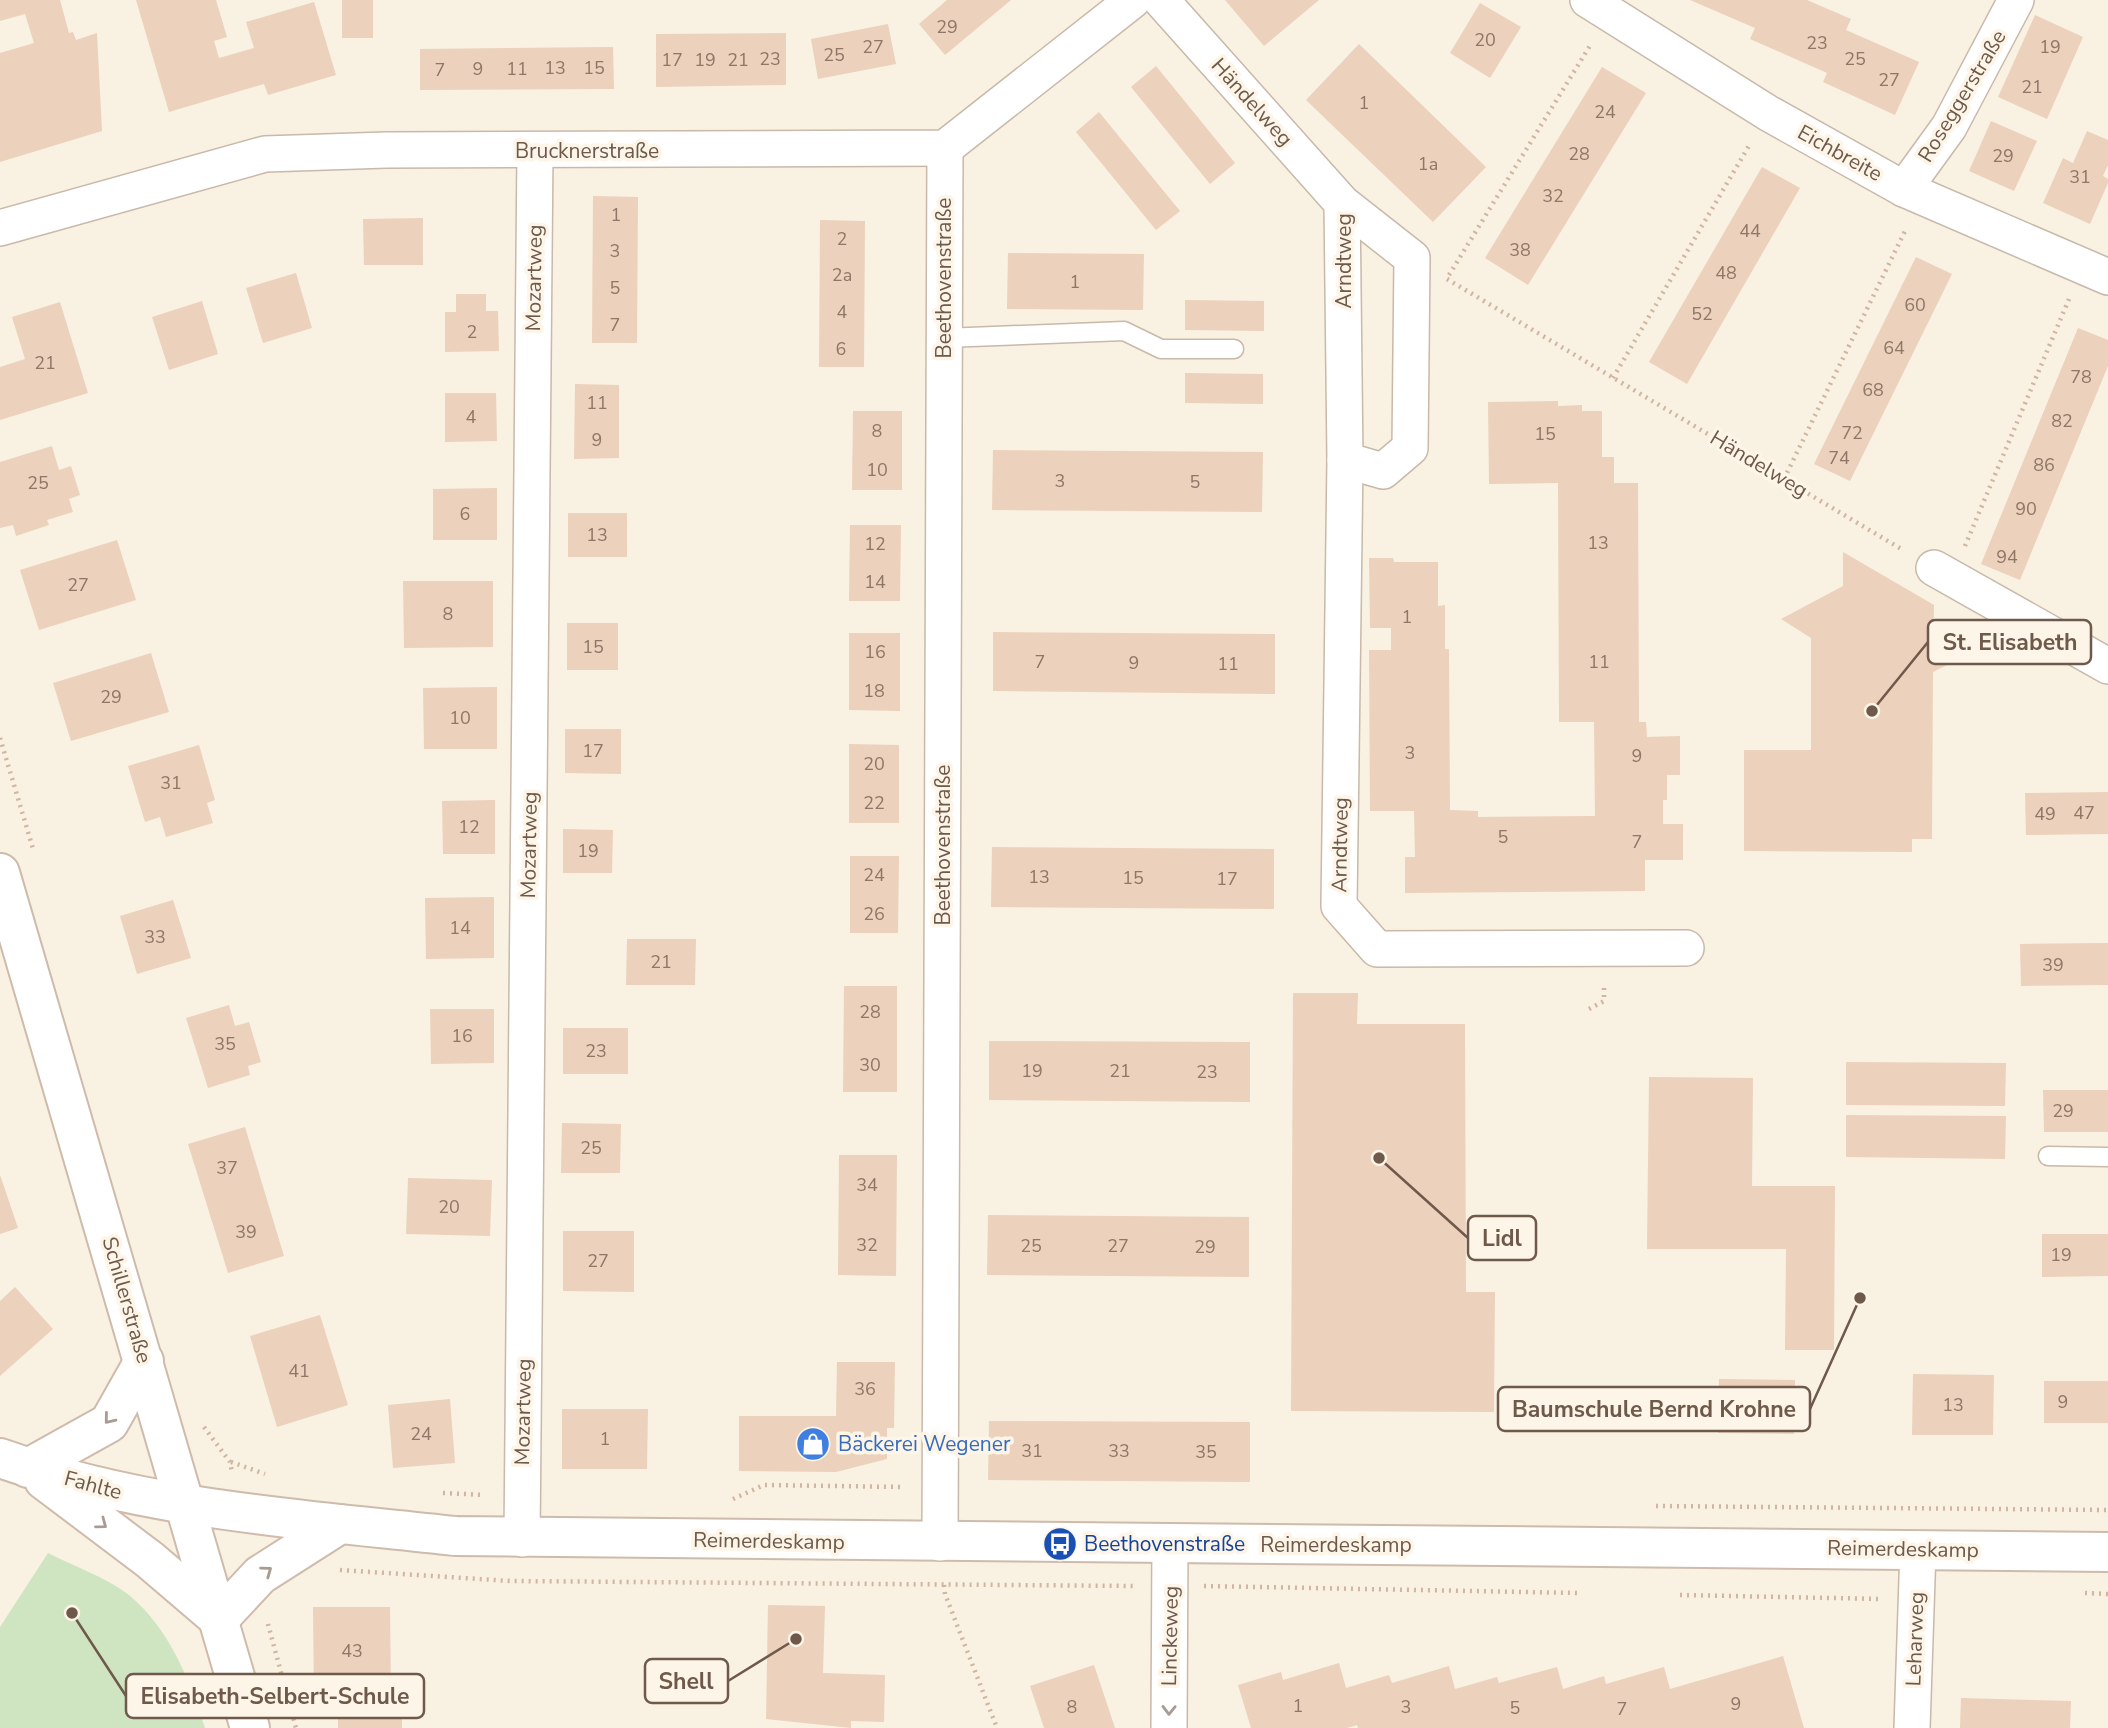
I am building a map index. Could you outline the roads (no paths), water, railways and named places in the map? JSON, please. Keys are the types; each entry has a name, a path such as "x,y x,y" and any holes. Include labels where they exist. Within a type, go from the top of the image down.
{"main road":[{"name":"Schillerstraße","path":"0,873 250,1728"},
{"path":"14,1463 110,1423 144,1361"},
{"path":"14,1463 150,1560 219,1619 260,1575 340,1524"},
{"name":"Fahlte","path":"14,1463 187,1506"},
{"name":"Reimerdeskamp","path":"187,1506 455,1536 522,1539 2108,1552"}],"street":[{"path":"944,148 1133,0"},
{"name":"Händelweg","path":"1161,0 1342,203"},
{"name":"Roseggerstraße","path":"1913,193 2016,0"},
{"name":"Eichbreite","path":"1599,7 1768,113 1913,193 2095,271"},
{"name":"Brucknerstraße","path":"0,228 265,154 386,150 944,148"},
{"name":"Beethovenstraße","path":"940,1543 944,148"},
{"name":"Mozartweg","path":"522,1539 535,151"},
{"name":"Arndtweg","path":"1342,203 1412,258 1410,448 1383,471 1345,460"},
{"name":"Arndtweg","path":"1342,203 1345,460 1339,906 1377,948 1686,948"},
{"path":"1943,574 2108,666"},
{"name":"Linckeweg","path":"1169,1728 1170,1544"},
{"name":"Leharweg","path":"1912,1728 1918,1549"}],"lane":[{"path":"944,338 1124,331 1161,349 1234,349"},
{"path":"2048,1156 2108,1157"}],"place":[{"name":"St. Elisabeth","path":"1872,711"},
{"name":"Lidl","path":"1379,1158"},
{"name":"Baumschule Bernd Krohne","path":"1860,1298"},
{"name":"Bäckerei Wegener","path":"813,1444"},
{"name":"Beethovenstraße","path":"1060,1544"},
{"name":"Elisabeth-Selbert-Schule","path":"72,1613"},
{"name":"Shell","path":"796,1639"}]}
